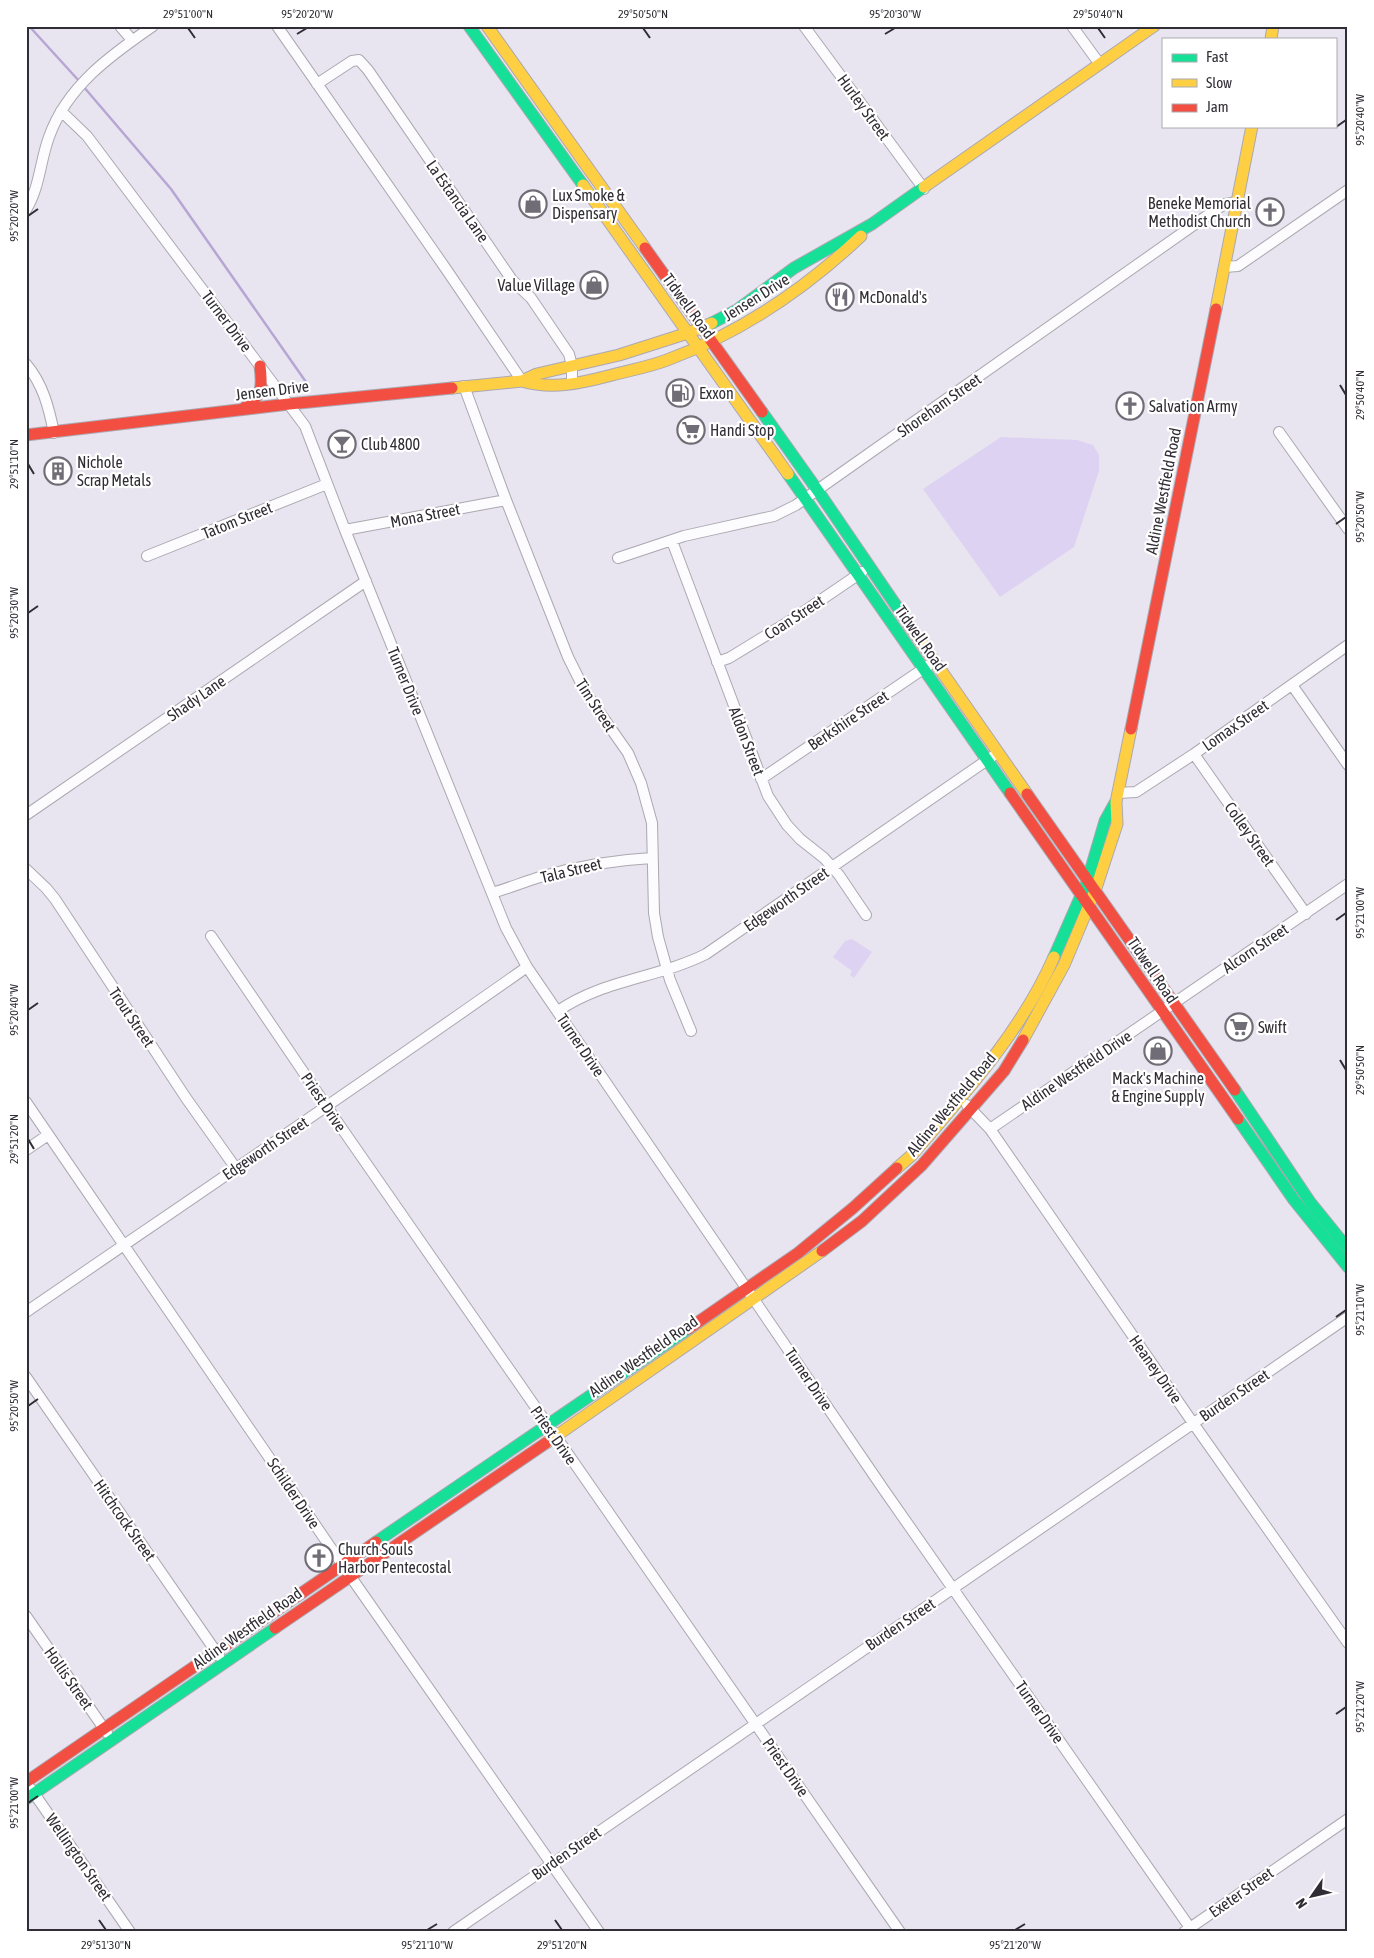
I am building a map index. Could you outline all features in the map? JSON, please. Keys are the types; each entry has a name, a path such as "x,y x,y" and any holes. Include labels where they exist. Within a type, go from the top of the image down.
{"main road":[{"name":"Tidwell Road","path":"469,26 806,499 1162,1012 1223,1098 1305,1205 1348,1267"},
{"name":"Tidwell Road","path":"487,26 818,491 934,662 1236,1091 1305,1205 1348,1248"},
{"name":"Jensen Drive","path":"26,435 289,404 522,381 537,374 619,355 702,328 737,310 816,254 872,224 1154,26"},
{"path":"490,56 502,48"},
{"path":"546,134 557,126"},
{"name":"Aldine Westfield Road","path":"26,1782 798,1253 874,1190 912,1155 991,1062 1024,1013 1053,960 1087,879 1116,797 1153,626 1252,128"},
{"path":"598,207 609,198"},
{"name":"Jensen Drive","path":"522,381 532,385 578,384 665,361 712,342 749,323 803,287 834,262 872,224"},
{"path":"636,260 648,252"},
{"path":"243,410 257,400 261,393 260,366"},
{"name":"Aldine Westfield Road","path":"30,1796 806,1264 878,1207 922,1165 1004,1071 1036,1019 1064,965 1095,891 1116,824 1116,797"},
{"path":"1024,1013 1036,1019"},
{"path":"1223,1098 1236,1091"},
{"path":"644,1357 652,1369"},
{"path":"444,1496 452,1507"},
{"path":"155,1694 163,1705"}],"street":[{"path":"120,26 132,40"},
{"path":"26,210 36,189 48,139 61,111 88,75 153,26"},
{"path":"277,26 522,381"},
{"name":"Hurley Street","path":"804,26 924,189"},
{"path":"1072,26 1099,63"},
{"name":"La Estancia Lane","path":"317,84 352,61 359,60 512,280 531,298 569,354 572,366 572,384"},
{"name":"Turner Drive","path":"61,111 87,136 305,426 345,530 506,928 527,967 952,1588 1189,1930"},
{"path":"1224,267 1238,266 1348,190"},
{"name":"Shoreham Street","path":"618,558 684,536 774,516 806,499 1215,210 1225,204 1237,202"},
{"path":"26,364 39,382 46,397 54,433"},
{"name":"Tim Street","path":"464,386 506,500 574,671 586,693 628,753 641,783 652,823 654,839 652,858 654,913 667,970 691,1030"},
{"path":"1279,432 1348,529"},
{"name":"Tatom Street","path":"147,556 327,484"},
{"name":"Mona Street","path":"345,530 506,500"},
{"name":"Aldon Street","path":"672,541 761,779 777,812 787,825 832,867 866,915"},
{"name":"Coan Street","path":"717,662 729,658 785,624 869,568"},
{"name":"Shady Lane","path":"26,815 366,581"},
{"name":"Lomax Street","path":"1116,797 1136,792 1194,754 1348,645"},
{"name":"Berkshire Street","path":"761,779 934,662"},
{"path":"1292,685 1348,764"},
{"name":"Edgeworth Street","path":"558,1011 567,1004 592,993 634,978 683,965 706,954 998,753"},
{"name":"Colley Street","path":"1194,754 1306,914"},
{"name":"Tala Street","path":"492,893 539,877 608,861 652,858"},
{"name":"Trout Street","path":"26,869 46,888 54,899 186,1098 235,1167"},
{"name":"Alcorn Street","path":"1162,1012 1348,884"},
{"name":"Priest Drive","path":"211,936 327,1107 900,1932"},
{"name":"Edgeworth Street","path":"26,1312 235,1167 327,1107 527,967"},
{"name":"Aldine Westfield Drive","path":"990,1129 1162,1012"},
{"name":"Heaney Drive","path":"961,1098 990,1129 1348,1643"},
{"name":"Schilder Drive","path":"26,1102 343,1565 599,1932"},
{"path":"26,1150 48,1135"},
{"name":"Burden Street","path":"453,1932 1348,1318"},
{"name":"Hitchcock Street","path":"26,1376 224,1663"},
{"name":"Hollis Street","path":"26,1616 112,1740"},
{"name":"Wellington Street","path":"26,1782 30,1796 130,1932"},
{"name":"Exeter Street","path":"1189,1930 1348,1819"}],"shaded area":[{"path":"1001,437 1077,440 1093,445 1099,455 1099,471 1074,547 1000,597 923,489"},
{"path":"852,939 872,952 854,978 850,975 852,971 833,957 845,941"}],"waterway":[{"path":"29,26 80,82"},
{"path":"83,86 171,189 306,382"}],"traffic: fast":[{"path":"469,26 583,185"},
{"path":"712,323 737,310 794,268 872,224 924,187"},
{"path":"762,412 910,626"},
{"path":"788,474 1010,793"},
{"path":"1054,957 1087,882 1105,821 1115,803"},
{"path":"1235,1090 1310,1202 1348,1249"},
{"path":"1238,1119 1294,1200 1348,1267"},
{"path":"376,1542 688,1329"},
{"path":"26,1799 275,1628"}],"traffic: slow":[{"path":"487,26 645,248"},
{"path":"924,187 1154,26"},
{"path":"1271,38 1273,26"},
{"path":"1216,309 1252,128"},
{"path":"583,185 788,474"},
{"path":"522,381 544,385 578,383 653,365 694,349 745,323 794,292 861,236"},
{"path":"452,388 522,381 537,374 619,355 688,333 712,323"},
{"path":"910,626 1027,794"},
{"path":"1023,1040 1064,965 1095,891 1117,824 1116,802 1131,729"},
{"path":"897,1168 912,1155 972,1085 1009,1036 1041,984 1054,957"},
{"path":"546,1443 822,1251"}],"traffic: jam":[{"path":"645,248 762,412"},
{"path":"1131,729 1216,309"},
{"path":"243,409 254,400 260,391 260,366"},
{"path":"26,435 289,404 452,388"},
{"path":"1010,793 1238,1119"},
{"path":"1027,794 1235,1090"},
{"path":"822,1251 862,1221 922,1165 1004,1071 1023,1040"},
{"path":"688,1329 798,1253 853,1208 897,1168"},
{"path":"275,1628 546,1443"},
{"path":"26,1782 376,1542"}],"place":[{"name":"Lux Smoke & Dispensary","path":"533,204"},
{"name":"Beneke Memorial Methodist Church","path":"1270,212"},
{"name":"Value Village","path":"594,285"},
{"name":"McDonald's","path":"840,297"},
{"name":"Exxon","path":"680,393"},
{"name":"Salvation Army","path":"1130,406"},
{"name":"Handi Stop","path":"691,430"},
{"name":"Club 4800","path":"342,444"},
{"name":"Nichole Scrap Metals","path":"58,471"},
{"name":"Swift","path":"1239,1027"},
{"name":"Mack's Machine & Engine Supply","path":"1158,1051"},
{"name":"Church Souls Harbor Pentecostal","path":"319,1558"}]}
